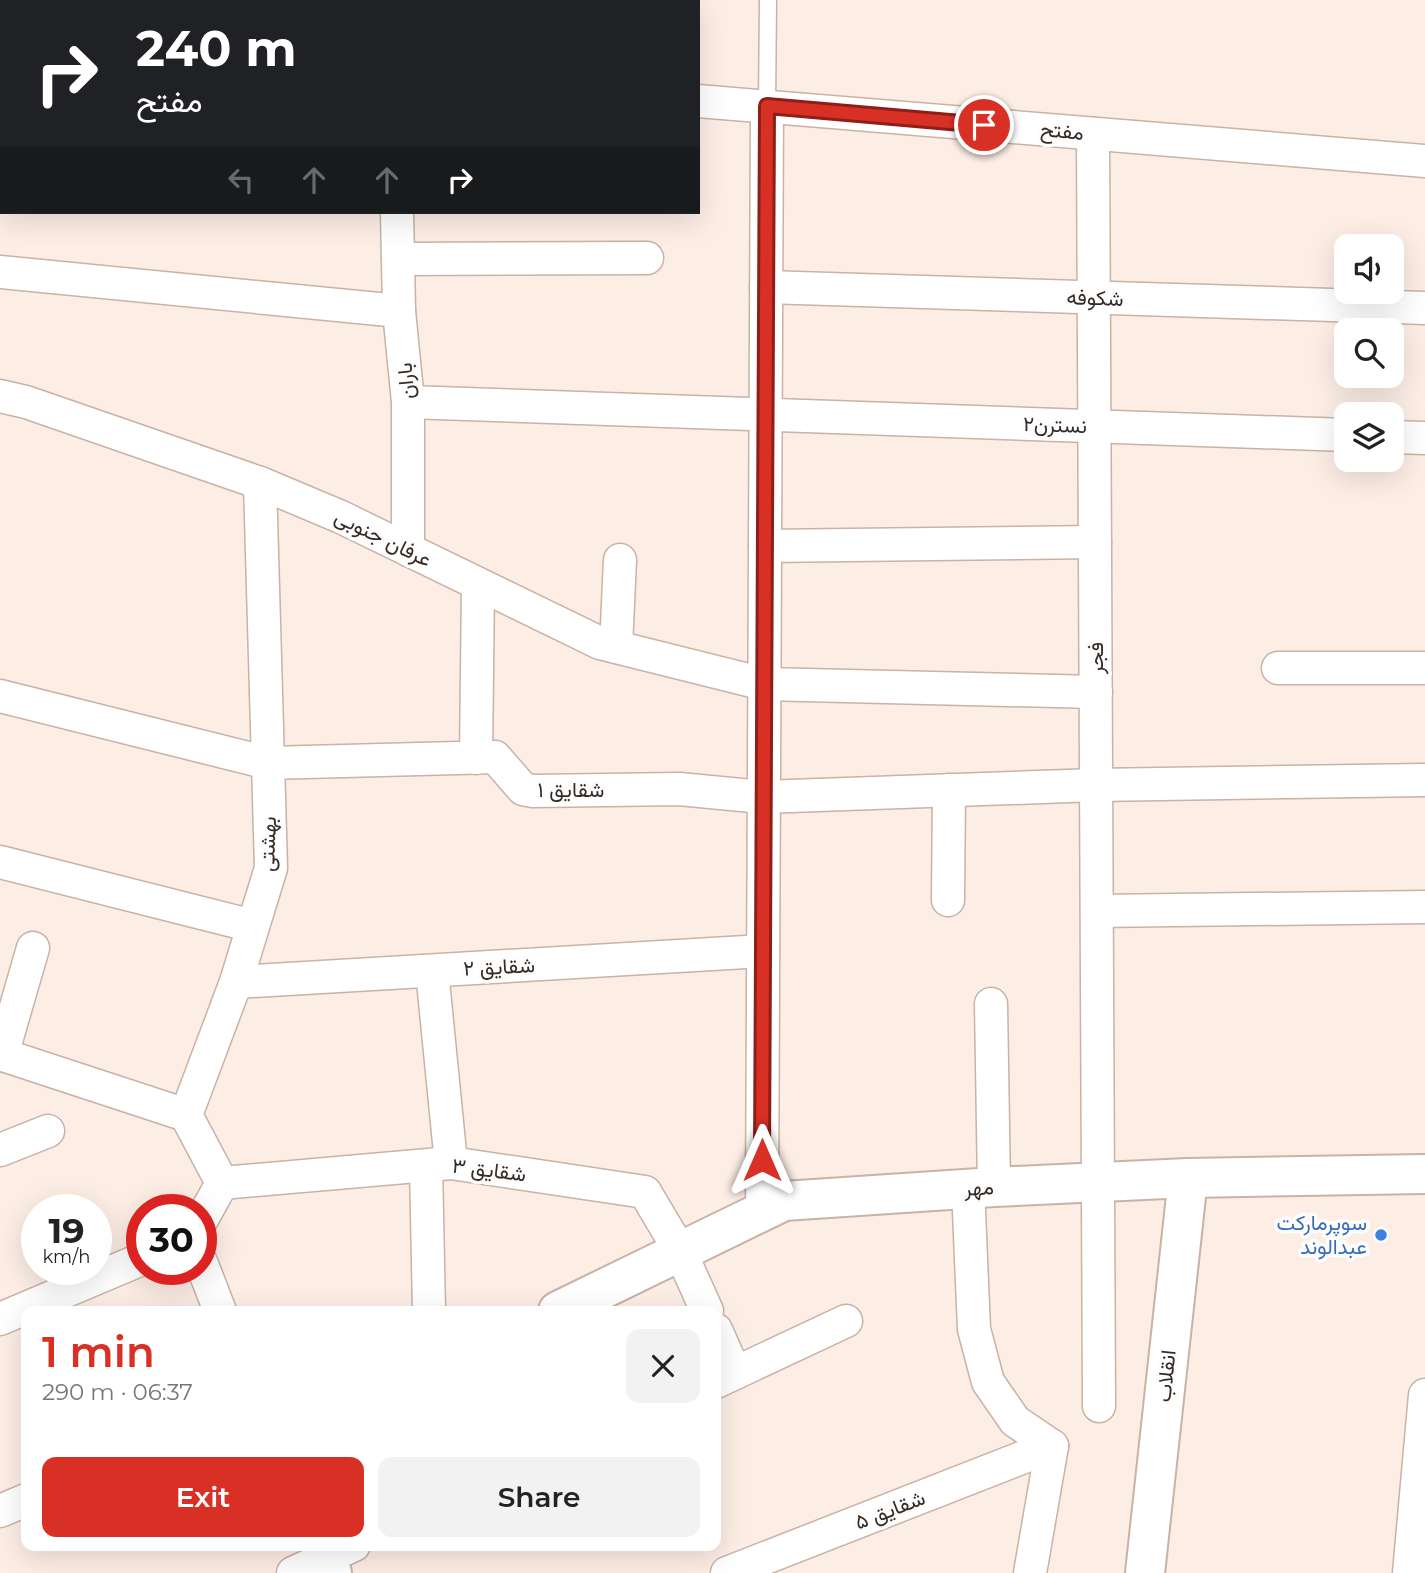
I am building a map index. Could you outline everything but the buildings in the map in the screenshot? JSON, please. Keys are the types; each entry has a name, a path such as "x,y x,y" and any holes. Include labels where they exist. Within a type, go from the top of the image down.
{"street":[{"name":"مفتح","path":"700,101 1425,161"},
{"path":"762,1212 767,106"},
{"name":"فجر","path":"1093,134 1099,1406"},
{"name":"باران","path":"397,214 399,311 408,402 408,550"},
{"path":"398,259 647,258"},
{"path":"0,272 399,311"},
{"name":"شکوفه","path":"766,287 1425,308"},
{"name":"عرفان جنوبی","path":"0,396 26,402 260,483 341,517 600,643 764,684 1096,692"},
{"name":"نسترن۲","path":"408,402 1334,435"},
{"path":"1404,437 1425,438"},
{"name":"بهشتی","path":"187,1115 236,982 271,868 260,483"},
{"path":"765,546 1095,542"},
{"path":"616,647 620,560"},
{"path":"476,758 478,584"},
{"path":"1278,668 1425,668"},
{"name":"شقایق ۱","path":"0,696 268,763 495,757 523,789 533,791 679,789 763,797 1096,785 1425,780"},
{"path":"948,900 949,790"},
{"path":"0,862 253,926"},
{"path":"1097,911 1425,908"},
{"path":"33,948 1,1055 187,1115 222,1183 216,1194"},
{"name":"شقایق ۲","path":"236,982 763,951"},
{"path":"429,1306 438,1165 432,971"},
{"path":"991,1004 974,1329 988,1382 1015,1421 1052,1446 1030,1573"},
{"path":"0,1150 48,1131"},
{"name":"شقایق ۳","path":"222,1183 438,1165 645,1192 680,1251"},
{"name":"مهر","path":"568,1306 784,1201 981,1187 1188,1178 1425,1174"},
{"name":"انقلاب","path":"1145,1573 1188,1178"},
{"path":"680,1251 705,1306"},
{"path":"3,1309 126,1265"},
{"path":"210,1285 218,1306"},
{"path":"721,1357 725,1378 846,1321"},
{"path":"1409,1573 1425,1395"},
{"name":"شقایق ۵","path":"727,1573 1052,1446"},
{"path":"0,1511 21,1502"}],"lane":[{"path":"767,106 768,0"}],"place":[{"name":"سوپرمارکت عبدالوند","path":"1381,1235"}],"route":[{"path":"762,1160 767,106 984,125"}]}
